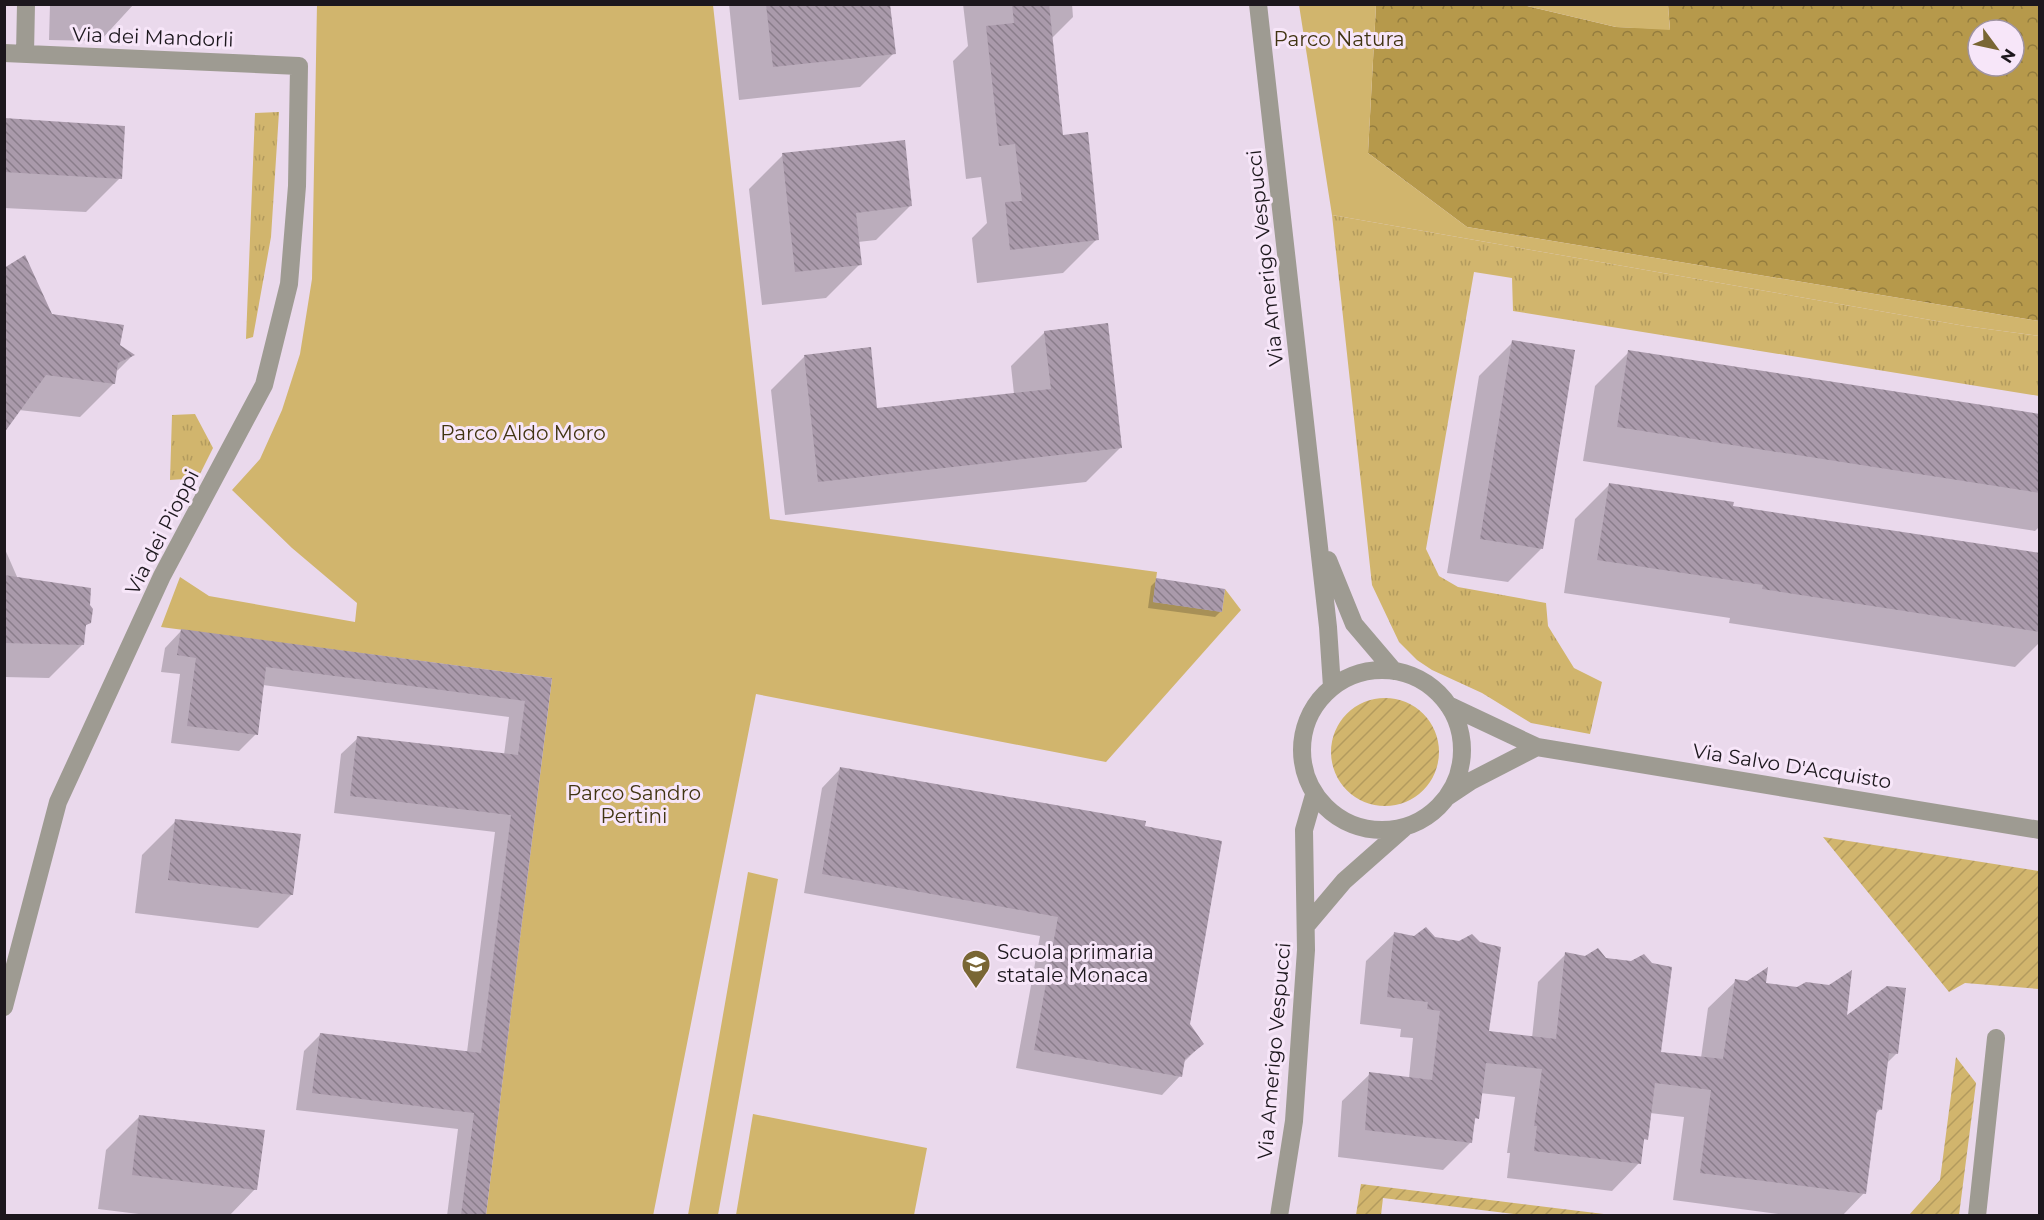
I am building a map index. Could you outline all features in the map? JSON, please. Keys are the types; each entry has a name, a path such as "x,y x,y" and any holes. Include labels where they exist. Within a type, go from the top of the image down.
{"street":[{"path":"25,54 26,4"},
{"name":"Via Amerigo Vespucci","path":"1258,4 1332,687"},
{"name":"Via dei Mandorli","path":"4,53 299,66"},
{"name":"Via dei Pioppi","path":"4,1007 58,802 162,576 264,385 289,284 297,186 299,66"},
{"name":"Via Amerigo Vespucci","path":"1314,506 1331,573 1354,624 1394,670"},
{"name":"Via Amerigo Vespucci","path":"1306,926 1344,881 1404,828 1432,813 1452,790 1461,762 1460,732 1448,705 1433,688 1415,677 1394,670 1361,672 1332,687 1312,710 1302,738 1303,767 1314,795 1331,813 1354,826 1379,831 1404,828"},
{"name":"Via Salvo D'Acquisto","path":"1448,705 1537,747 2040,830"},
{"path":"1444,799 1471,781 1537,747"},
{"name":"Via Amerigo Vespucci","path":"1279,1215 1294,1121 1306,926 1304,830 1314,795"},
{"path":"1977,1215 1996,1038"}],"green space":[{"name":"Parco Aldo Moro","path":"317,4 713,5 770,519 1157,572 1153,602 1222,612 1225,589 1241,610 1106,762 756,694 653,1216 486,1215 552,678 161,627 180,577 209,596 355,622 357,603 292,548 232,490 260,459 282,410 300,354 312,279"},
{"name":"Parco Natura","path":"1299,5 1376,5 1368,153 1467,227 2039,321 2039,336 1965,326 1332,215"},
{"path":"1376,5 1523,5 1616,27 1670,29 1668,5 2039,5 2039,321 1467,227 1368,153"},
{"path":"1523,5 1668,5 1670,30 1616,27"},
{"path":"279,112 271,237 253,337 246,339 255,113"},
{"path":"1332,215 1965,326 2039,336 2039,396 1513,311 1512,278 1474,272 1426,549 1439,576 1458,587 1546,603 1548,626 1574,668 1602,682 1590,734 1531,723 1482,693 1432,670 1417,660 1399,642 1372,585"},
{"path":"195,414 213,448 198,478 170,480 172,415"},
{"path":"1385,698 1406,702 1423,714 1435,731 1439,752 1435,773 1423,790 1406,802 1385,806 1364,802 1347,790 1335,773 1331,752 1335,731 1347,714 1364,702"},
{"path":"1823,837 2039,871 2039,989 1965,983 1949,992"},
{"path":"748,872 778,879 718,1215 688,1215"},
{"path":"1956,1057 1976,1083 1959,1215 1909,1215 1940,1180"},
{"path":"753,1114 927,1148 914,1215 736,1215"},
{"path":"1361,1184 1612,1215 1522,1215 1383,1198 1381,1215 1356,1215"}],"building":[{"path":"766,4 890,4 896,54 773,67"},
{"path":"1012,4 1049,4 1063,135 1088,132 1099,240 1010,250 1005,202 1022,201 1015,144 999,146 986,26 1014,23"},
{"path":"4,118 125,126 122,179 4,172"},
{"path":"905,140 912,206 856,213 862,265 795,272 782,153"},
{"path":"25,255 52,314 124,325 120,345 135,355 118,363 115,384 46,375 4,433 4,268"},
{"path":"1108,323 1122,448 818,482 804,355 871,347 877,408 1051,389 1044,331"},
{"path":"1512,340 1575,350 1543,549 1480,539"},
{"path":"1628,350 2040,414 2040,493 1617,427"},
{"path":"1609,483 1734,502 1733,506 2040,553 2040,632 1762,589 1763,585 1597,560"},
{"path":"4,575 91,588 90,605 93,609 91,623 86,625 84,645 4,643"},
{"path":"1156,578 1225,589 1222,612 1153,602"},
{"path":"181,629 552,678 486,1215 461,1215 474,1113 312,1093 320,1033 481,1053 511,815 350,796 357,736 518,755 525,701 266,667 258,735 187,726 196,658 177,655"},
{"path":"840,767 1146,821 1145,826 1222,841 1190,1024 1204,1044 1185,1059 1182,1077 1034,1050 1058,917 822,874"},
{"path":"175,819 301,834 293,895 168,880"},
{"path":"1426,927 1435,937 1459,941 1472,934 1480,942 1501,947 1489,1031 1556,1039 1565,952 1585,956 1598,948 1606,958 1631,961 1644,954 1652,963 1672,967 1661,1052 1723,1059 1735,979 1747,981 1768,967 1766,983 1797,987 1806,982 1829,985 1852,970 1847,1015 1887,986 1906,988 1898,1054 1889,1053 1882,1110 1877,1109 1866,1194 1700,1173 1711,1090 1655,1083 1648,1140 1644,1139 1641,1164 1534,1151 1537,1126 1534,1126 1542,1069 1486,1063 1479,1119 1475,1118 1472,1143 1365,1130 1369,1072 1432,1080 1440,1011 1427,1009 1428,1002 1387,997 1394,932 1414,936"},
{"path":"139,1115 265,1130 257,1190 132,1175"}],"place":[{"name":"Scuola primaria statale Monaca","path":"976,990"}],"park label":[{"name":"Parco Sandro Pertini","path":"634,804"}]}
